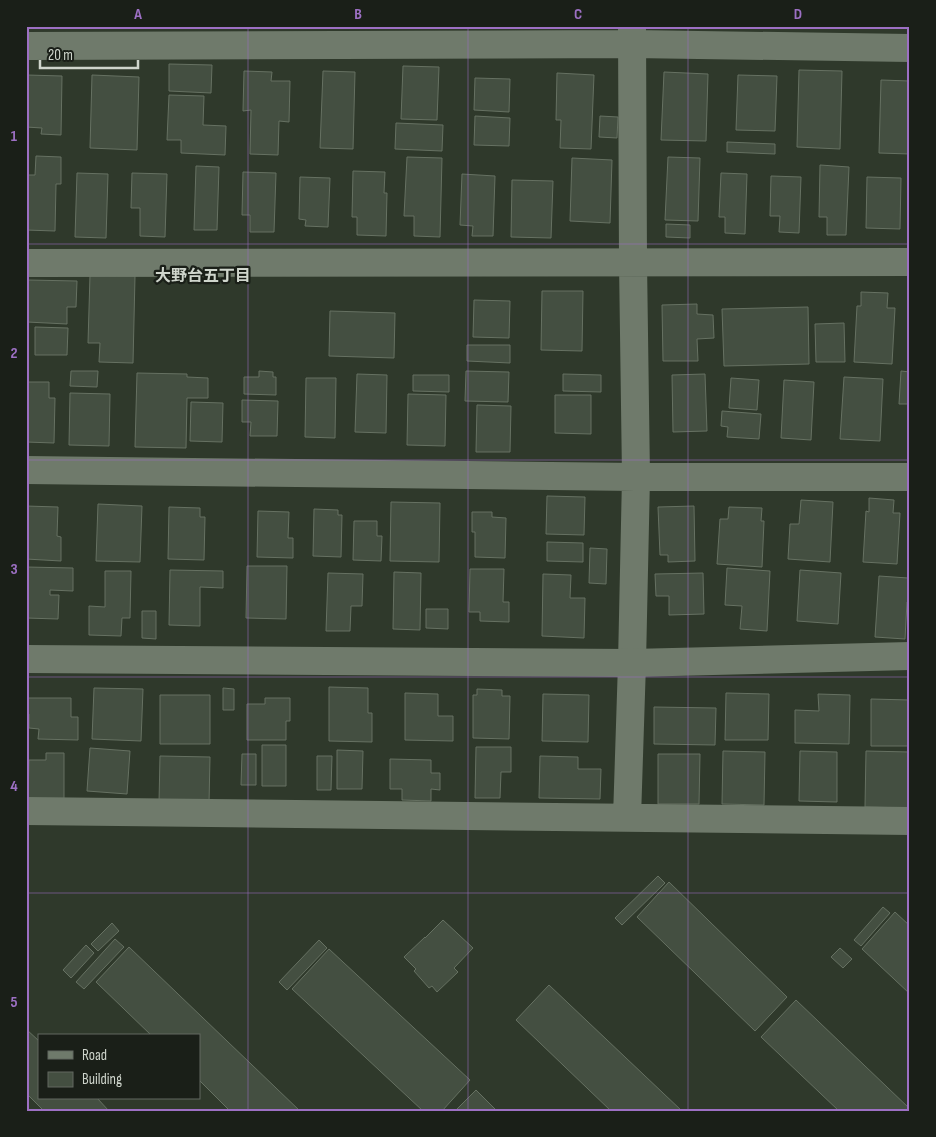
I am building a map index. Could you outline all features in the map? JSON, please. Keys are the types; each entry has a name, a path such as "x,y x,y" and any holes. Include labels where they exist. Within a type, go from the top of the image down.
{"street":[{"path":"627,818 636,477 632,35"},
{"path":"26,46 632,35 910,48"},
{"path":"26,262 910,262"},
{"path":"26,470 910,478"},
{"path":"26,659 632,663 910,656"},
{"path":"26,811 910,821"}],"building":[{"path":"169,64 212,65 211,93 169,91"},
{"path":"403,66 439,67 437,120 401,119"},
{"path":"799,70 842,71 840,149 797,147"},
{"path":"244,71 272,72 271,81 290,81 289,122 279,121 278,155 250,154 251,110 243,111"},
{"path":"323,71 355,72 353,149 320,148"},
{"path":"664,72 708,74 706,141 661,140"},
{"path":"557,73 594,75 591,149 560,148 561,120 556,120"},
{"path":"27,75 62,76 61,135 41,134 42,128 26,127"},
{"path":"92,75 139,77 137,150 90,148"},
{"path":"738,75 777,76 775,131 736,130"},
{"path":"475,78 510,79 509,112 474,110"},
{"path":"881,80 910,81 910,154 879,153"},
{"path":"169,95 204,96 203,125 226,126 225,155 181,153 181,140 167,140"},
{"path":"475,116 510,118 509,146 474,145"},
{"path":"600,116 618,117 617,138 599,137"},
{"path":"396,123 443,125 442,151 395,149"},
{"path":"727,142 775,144 775,154 727,152"},
{"path":"36,156 61,157 61,184 56,184 55,231 26,230 26,175 35,175"},
{"path":"407,157 442,158 440,237 414,236 414,216 404,216"},
{"path":"668,157 700,158 698,221 665,220"},
{"path":"572,158 612,160 610,223 570,221"},
{"path":"820,165 849,167 846,235 827,235 827,217 819,217"},
{"path":"196,166 219,167 217,230 194,230"},
{"path":"353,171 385,172 384,193 387,193 386,236 357,235 357,217 352,217"},
{"path":"243,172 276,173 274,232 250,232 250,215 242,215"},
{"path":"77,173 108,174 106,238 75,237"},
{"path":"132,173 167,174 165,237 140,236 140,208 131,208"},
{"path":"721,173 747,174 745,234 725,233 725,217 719,217"},
{"path":"462,174 495,176 493,236 472,236 473,226 460,225"},
{"path":"771,176 801,177 799,233 779,232 780,216 770,216"},
{"path":"300,177 330,178 328,227 305,226 306,220 299,219"},
{"path":"867,177 901,178 900,229 866,228"},
{"path":"512,180 553,181 551,238 511,237"},
{"path":"666,224 690,225 690,238 666,237"},
{"path":"90,275 135,276 133,363 99,362 100,343 88,343"},
{"path":"28,280 77,281 76,307 67,307 67,324 27,322"},
{"path":"542,291 583,291 582,351 541,350"},
{"path":"861,292 888,293 887,308 895,308 892,364 854,362 857,306 861,306"},
{"path":"474,300 510,301 509,338 473,337"},
{"path":"697,304 697,314 713,315 714,338 697,339 698,361 663,361 662,305"},
{"path":"808,307 809,364 724,366 722,309"},
{"path":"330,311 395,313 394,358 329,356"},
{"path":"844,323 845,362 816,362 815,324"},
{"path":"35,327 68,328 67,355 35,355"},
{"path":"467,345 510,345 510,363 467,361"},
{"path":"71,371 98,371 97,387 70,386"},
{"path":"259,371 273,372 273,377 276,377 276,395 244,394 244,377 259,377"},
{"path":"466,371 509,372 508,402 465,401"},
{"path":"901,371 910,372 910,404 899,404"},
{"path":"137,373 187,374 187,377 208,378 208,398 187,398 186,448 135,447"},
{"path":"357,374 387,375 386,433 355,432"},
{"path":"563,374 601,375 601,392 563,391"},
{"path":"705,374 707,431 673,432 672,375"},
{"path":"413,375 449,375 449,392 413,391"},
{"path":"844,377 883,379 880,441 840,439"},
{"path":"306,378 336,378 335,438 305,437"},
{"path":"731,378 759,380 757,410 729,408"},
{"path":"784,380 814,382 811,440 781,438"},
{"path":"26,382 49,382 49,398 55,398 54,443 26,442"},
{"path":"70,393 110,394 109,446 69,445"},
{"path":"408,394 446,395 445,446 407,445"},
{"path":"555,395 591,395 591,434 555,433"},
{"path":"242,400 278,401 277,436 250,436 251,422 242,422"},
{"path":"191,402 223,403 222,442 190,441"},
{"path":"477,405 511,406 510,452 476,452"},
{"path":"722,411 761,414 759,439 727,437 728,427 721,426"},
{"path":"547,496 585,497 584,535 546,534"},
{"path":"869,498 894,500 893,513 900,513 897,564 863,562 866,511 869,512"},
{"path":"801,500 833,502 830,562 788,559 790,524 799,524"},
{"path":"391,502 440,503 439,562 390,561"},
{"path":"98,504 142,506 140,562 96,561"},
{"path":"26,506 58,507 57,536 61,537 61,561 26,559"},
{"path":"694,506 695,561 668,562 668,555 660,555 658,507"},
{"path":"169,507 200,508 200,517 205,517 204,560 168,559"},
{"path":"729,507 762,508 761,521 764,521 762,567 717,564 720,519 728,519"},
{"path":"314,509 338,510 338,515 342,515 341,557 313,556"},
{"path":"258,511 289,512 288,538 293,538 293,558 257,557"},
{"path":"472,512 492,512 492,517 506,518 505,558 475,557 475,532 472,532"},
{"path":"354,521 377,521 377,536 382,536 381,561 353,560"},
{"path":"547,542 583,543 583,562 547,561"},
{"path":"590,548 607,549 606,584 589,583"},
{"path":"247,566 287,566 286,619 246,618"},
{"path":"26,567 73,568 73,591 50,590 50,595 59,595 58,619 26,618 26,594 28,594 28,589 26,589"},
{"path":"727,568 770,571 767,631 740,629 742,606 725,605"},
{"path":"470,569 504,569 503,602 509,602 509,622 480,621 480,612 469,612"},
{"path":"170,570 223,571 223,588 200,587 200,626 169,625"},
{"path":"800,570 841,573 838,624 797,621"},
{"path":"105,571 131,571 130,618 122,618 121,636 89,635 89,606 105,607"},
{"path":"394,572 421,573 420,630 393,629"},
{"path":"328,573 363,574 362,606 351,606 350,631 326,631"},
{"path":"703,573 704,614 669,615 669,596 656,596 655,574"},
{"path":"543,574 571,575 570,598 585,598 584,638 542,636"},
{"path":"879,576 908,578 908,581 910,581 910,602 907,602 905,639 875,637"},
{"path":"426,609 448,609 448,629 426,628"},
{"path":"142,611 156,611 156,639 142,638"},
{"path":"329,687 368,688 368,713 372,713 372,742 329,741"},
{"path":"94,688 143,689 141,741 92,739"},
{"path":"223,688 234,689 234,710 223,710"},
{"path":"477,689 502,690 502,696 510,696 509,739 473,738 473,695 477,695"},
{"path":"405,693 438,694 438,716 453,716 453,741 405,740"},
{"path":"726,693 769,694 768,740 725,740"},
{"path":"543,694 589,695 588,742 542,741"},
{"path":"818,694 850,695 849,744 795,743 795,710 819,711"},
{"path":"160,695 210,695 210,744 160,744"},
{"path":"26,698 71,698 71,717 78,717 78,740 38,739 39,729 29,728 29,714 26,714"},
{"path":"265,698 290,698 290,721 286,721 286,740 247,740 247,704 265,704"},
{"path":"871,699 910,700 910,746 871,746"},
{"path":"654,707 716,708 715,745 654,744"},
{"path":"262,745 286,745 286,786 262,786"},
{"path":"476,747 511,747 511,772 501,772 500,798 475,798"},
{"path":"90,748 130,751 127,794 87,791"},
{"path":"337,750 363,751 362,789 337,789"},
{"path":"723,751 765,752 764,805 722,804"},
{"path":"800,751 837,752 837,802 799,801"},
{"path":"866,751 910,752 910,808 865,807"},
{"path":"46,753 64,753 64,801 28,801 29,760 46,760"},
{"path":"242,754 256,754 256,785 241,785"},
{"path":"658,754 700,754 699,804 658,804"},
{"path":"160,756 210,757 209,804 159,803"},
{"path":"317,756 332,756 331,790 317,790"},
{"path":"540,756 578,757 578,769 601,769 600,799 539,798"},
{"path":"390,759 431,760 431,773 440,773 440,790 431,789 431,801 402,800 402,789 390,789"},
{"path":"658,876 665,883 622,925 615,918"},
{"path":"669,882 787,997 755,1031 637,917"},
{"path":"883,907 890,913 861,946 854,940"},
{"path":"895,912 910,926 910,994 862,949"},
{"path":"443,920 473,948 454,968 458,972 437,992 432,986 429,988 414,971 416,969 404,957"},
{"path":"112,923 119,931 98,951 91,944"},
{"path":"115,939 124,947 84,989 76,982"},
{"path":"319,940 327,948 287,990 279,982"},
{"path":"86,945 94,953 71,978 63,970"},
{"path":"129,947 300,1111 230,1111 200,1081 200,1034 150,1034 96,982"},
{"path":"840,948 852,959 843,968 831,957"},
{"path":"329,949 470,1080 442,1111 423,1111 292,989"},
{"path":"549,985 682,1111 611,1111 516,1020"},
{"path":"796,1000 910,1111 839,1111 761,1037"},
{"path":"26,1029 38,1040 38,1100 99,1100 109,1111 44,1111 26,1093"},
{"path":"476,1090 497,1111 455,1111"}],"district":[{"name":"大野台五丁目","path":"203,275"}]}
